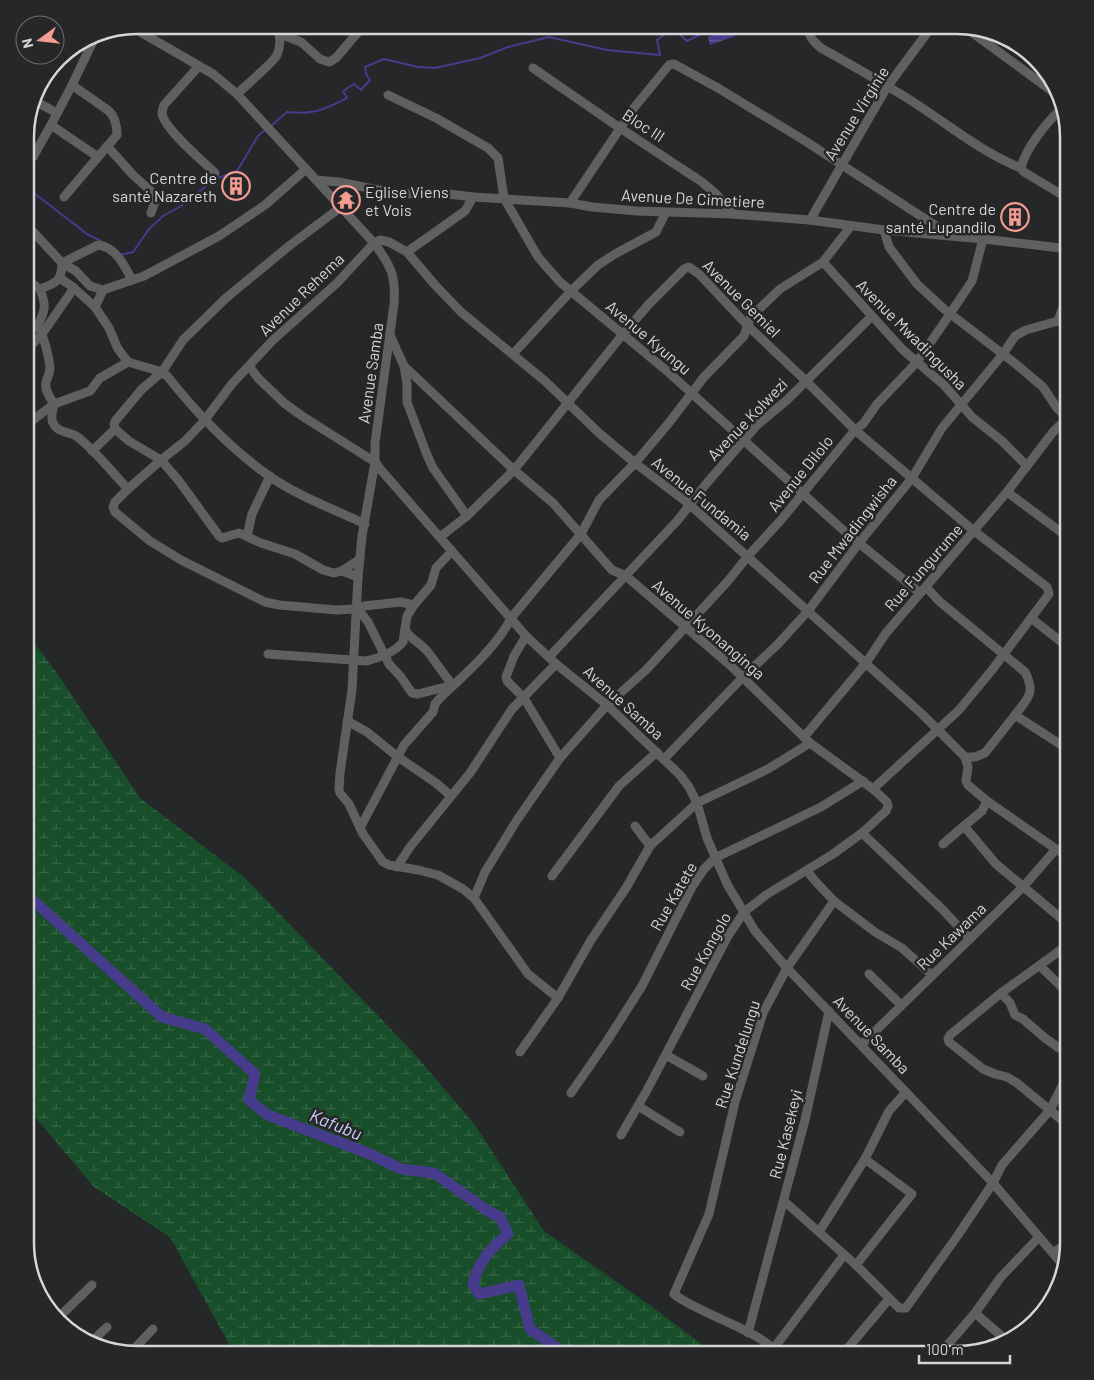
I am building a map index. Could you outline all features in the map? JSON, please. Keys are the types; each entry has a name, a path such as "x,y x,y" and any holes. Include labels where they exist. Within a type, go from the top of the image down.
{"street":[{"name":"Avenue Samba","path":"144,34 213,74 237,94 374,243 387,260 395,285 375,443 375,462 526,636 556,664 607,705 680,775 697,803 707,838 727,884 755,931 787,968 993,1183 1058,1261"},
{"path":"237,94 276,56 280,45 280,34 301,42 320,59 328,62 336,58 356,34"},
{"path":"809,34 821,48 1005,161 1021,168 1024,172 1060,194"},
{"name":"Avenue Virginie","path":"810,220 887,87 926,34"},
{"path":"977,36 1049,89"},
{"path":"34,155 92,44"},
{"path":"570,202 633,109 669,65 678,65 842,164 952,236"},
{"path":"199,66 164,105 162,114 166,124 178,138 215,173"},
{"name":"Bloc III","path":"533,68 702,182 717,195 733,214"},
{"path":"64,197 117,135 116,124 112,114 72,85"},
{"name":"Avenue Kyungu","path":"388,95 436,118 488,148 498,158 504,198 545,266 571,291 623,334 859,543 938,601 1025,672 1031,685 1029,697 985,753 975,758 965,757"},
{"path":"39,104 57,113"},
{"path":"1021,168 1022,161 1051,118 1057,112"},
{"path":"50,125 98,157"},
{"path":"108,146 133,175 152,192 155,202 151,213"},
{"path":"34,232 62,263 76,271 90,286 103,290 144,276 207,243 266,205 306,169"},
{"name":"Avenue De Cimetiere","path":"316,180 398,194 440,193 473,197 570,202 600,208 733,214 810,220 884,230 1060,248"},
{"path":"407,252 465,211 473,197"},
{"path":"341,207 226,298 183,340 162,372 142,389 114,424 115,429 129,441 161,460 222,538 239,533 261,543 295,554 323,570 334,573 342,571 360,559"},
{"path":"513,354 571,291 598,266 656,232 666,212"},
{"path":"360,828 404,746 433,712 435,704 440,698 491,648 506,629 511,618 581,534 599,500 635,463 668,424 690,393 744,336 750,319 766,302 788,284 823,262 851,226"},
{"path":"884,230 889,247 917,284 950,314 1003,354 1043,388 1060,411"},
{"name":"Avenue Dilolo","path":"474,898 485,872 517,820 560,758 607,705 646,670 685,628 781,520 855,430 863,424 878,404 917,362 972,281 983,239"},
{"name":"Avenue Fundamia","path":"374,243 380,240 389,242 407,252 446,298 545,381 568,404 635,463 689,504 748,556 938,729 965,757"},
{"name":"Avenue Rehema","path":"357,608 337,610 273,604 234,587 150,541 114,512 113,507 115,502 128,489 184,441 204,421 221,396 273,340 338,283 374,243"},
{"path":"62,263 94,246 101,246 120,258 132,280"},
{"name":"Avenue Mwadingusha","path":"823,262 871,317 944,386 972,417 1027,466"},
{"path":"40,289 60,278 62,263"},
{"name":"Avenue Gemiel","path":"440,537 467,516 514,470 623,334 649,304 684,269 689,267 699,274 748,326 806,380 855,430 974,531 1047,587 1049,594 1031,618"},
{"path":"60,278 95,307 118,349 128,362 162,372 204,421 227,442 270,476 293,490 365,524"},
{"path":"34,285 40,289 45,305 43,316 38,325 34,326"},
{"path":"34,342 74,288"},
{"path":"95,307 103,290"},
{"path":"1058,321 1060,316"},
{"name":"Avenue Kolwezi","path":"549,657 678,520 689,504 757,425 787,400 871,317"},
{"name":"Rue Mwadingwisha","path":"664,759 743,677 778,644 808,611 859,543 912,478 942,428 1003,354 1015,336 1026,330 1058,321"},
{"path":"38,325 50,366 46,388 54,404 53,425 64,433 69,432 78,437 128,489"},
{"path":"390,335 404,366 407,402 427,456 433,468 467,516"},
{"path":"34,419 54,404 90,391 100,378 128,362"},
{"path":"249,366 258,378 284,403 375,462 358,577 352,690 339,789 360,828 383,862 447,879 474,898 528,974 558,998"},
{"name":"Avenue Kyonanginga","path":"404,366 514,470 552,503 612,570 626,576 743,677 807,740 874,789 887,802 888,806"},
{"name":"Rue Fungurume","path":"650,846 697,803 768,769 807,740 866,663 886,633 1007,492 1060,425"},
{"path":"92,451 115,429"},
{"path":"247,536 252,514 270,476"},
{"path":"1007,492 1060,531"},
{"path":"268,654 366,661 384,655 402,642 407,616 430,584 436,568 452,551"},
{"path":"342,571 358,577"},
{"path":"357,608 401,602 414,605"},
{"path":"357,608 368,622 384,655 409,690 415,695 453,685"},
{"path":"874,789 959,710 1031,618 1060,641"},
{"path":"405,629 408,636 427,651 453,685"},
{"path":"526,636 514,656 506,678 524,698 560,758"},
{"path":"397,867 410,847 470,773 512,710 556,664"},
{"path":"1015,715 1060,744"},
{"path":"347,722 367,732 398,757 436,783 450,796"},
{"path":"552,876 619,786 657,752"},
{"path":"965,757 968,767 966,781 968,785 987,801 1058,850"},
{"name":"Rue Katete","path":"571,1092 607,1041 642,986 692,887 704,869 715,858 821,807 863,781"},
{"path":"942,844 982,811 987,801"},
{"name":"Rue Kongolo","path":"621,1135 666,1055 728,936 744,912 766,895 862,833 888,806"},
{"path":"520,1052 558,998 650,846 635,826"},
{"path":"964,826 996,864 1060,918"},
{"path":"862,833 942,909 970,939"},
{"name":"Rue Kawama","path":"862,1045 1024,886 1058,850"},
{"path":"806,870 834,901 875,932 902,948 932,975"},
{"name":"Rue Kundelungu","path":"748,1333 674,1294 709,1214 735,1102 762,1013 787,968 834,901"},
{"path":"1060,951 1001,993 948,1039 949,1042 983,1069 1007,1077 1017,1083 1060,1118"},
{"path":"1040,966 1060,985"},
{"path":"869,974 901,1005"},
{"path":"1001,993 1010,1003 1017,1017 1023,1019 1060,1048"},
{"name":"Rue Kasekeyi","path":"748,1333 805,1120 829,1011"},
{"path":"666,1055 703,1076"},
{"path":"784,1200 856,1265 899,1308 906,1308 993,1183 1002,1165 1050,1110 1060,1090"},
{"path":"818,1232 865,1159 889,1111 906,1092"},
{"path":"638,1106 680,1132"},
{"path":"856,1265 912,1194 865,1159"},
{"path":"949,1346 1001,1277 1039,1237"},
{"path":"1052,1253 1060,1248"},
{"path":"780,1346 844,1255"},
{"path":"62,1314 92,1284"},
{"path":"850,1346 889,1299"},
{"path":"975,1313 1002,1336"},
{"path":"96,1338 107,1327"},
{"path":"137,1346 153,1329"},
{"path":"748,1333 768,1346"}],"green space":[{"path":"34,642 59,676 140,798 245,878 412,1051 475,1125 544,1231 651,1306 704,1346 230,1346 170,1237 94,1187 34,1116"}],"shaded area":[{"path":"713,34 734,34 735,36 710,45 708,37"}],"waterway":[{"path":"271,126 287,112 304,113 318,111 347,98 343,91 354,84 361,90 370,80 366,74 365,67 384,59 418,67 435,68 480,58 508,47 549,37 607,50 660,55 657,40 665,34"},
{"path":"679,34 687,41 701,34"},
{"path":"120,255 133,252 149,229 163,216 181,206 215,179 237,171 258,136 265,130"},
{"path":"34,193 87,234 101,241"},
{"name":"Kafubu","path":"34,901 162,1017 205,1029 255,1074 249,1100 268,1115 370,1154 401,1169 434,1173 488,1211 500,1217 508,1234 486,1256 478,1269 473,1284 479,1294 519,1285 530,1329 555,1346"}],"place":[{"name":"Centre de santé Nazareth","path":"236,186"},
{"name":"Eglise Viens et Vois","path":"346,200"},
{"name":"Centre de santé Lupandilo","path":"1015,217"}]}
